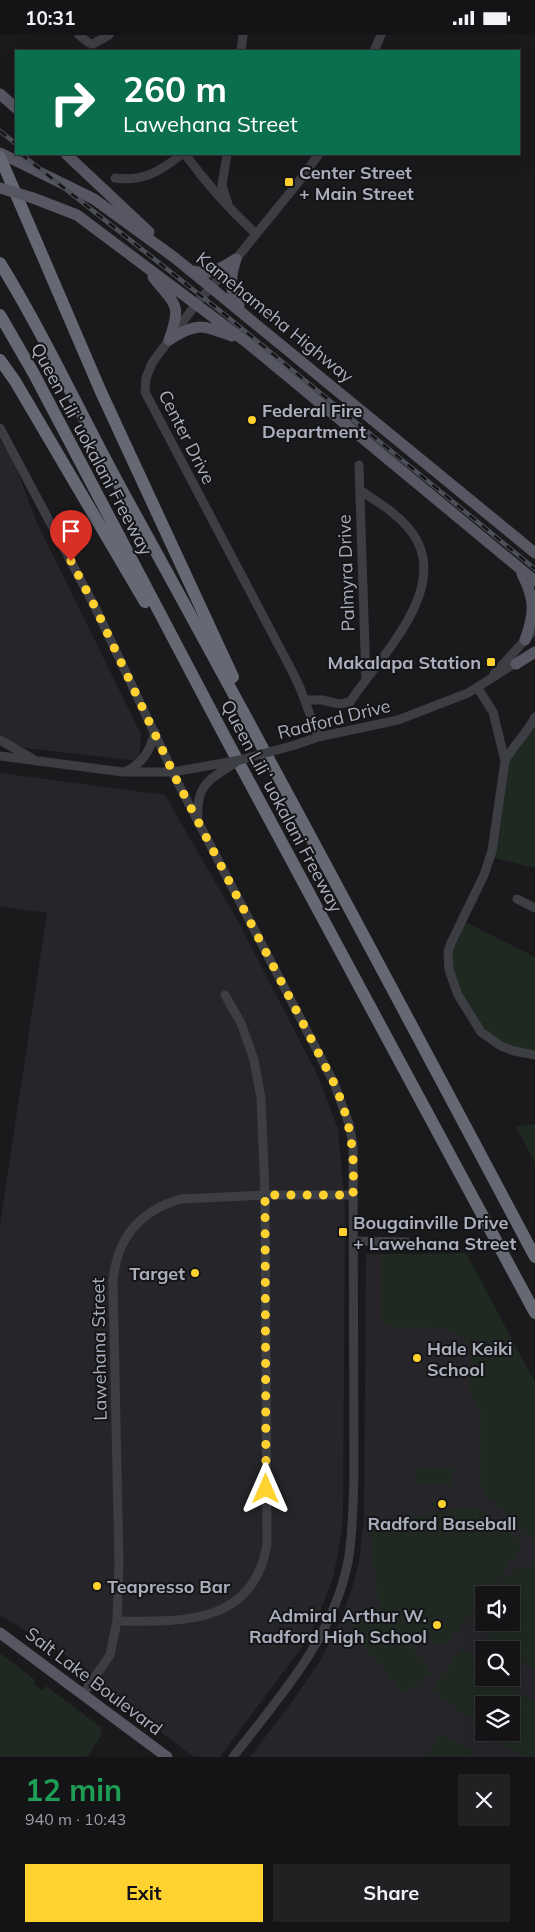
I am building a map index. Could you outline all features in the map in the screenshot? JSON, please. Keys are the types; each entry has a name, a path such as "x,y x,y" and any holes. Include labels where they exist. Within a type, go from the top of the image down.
{"highway":[{"path":"0,157 10,176 98,384 273,765"},
{"name":"Queen Liliʻuokalani Freeway","path":"0,263 29,313 115,479 273,765 535,1257"},
{"name":"Queen Liliʻuokalani Freeway","path":"0,315 34,374 224,735 535,1313"},
{"path":"0,360 15,381 224,735"}],"main road":[{"path":"0,93 15,107"},
{"name":"Kamehameha Highway","path":"0,153 94,199 190,269 535,553"},
{"path":"67,155 175,258"},
{"path":"0,188 77,215 245,341 535,581"},
{"path":"190,269 202,274 211,273 236,259"},
{"path":"236,259 232,271 234,299 256,324"},
{"path":"143,264 172,300 177,313 169,340"},
{"path":"169,340 186,329 197,327 211,328 245,341"},
{"path":"517,566 532,591 534,601 534,618 530,644"},
{"path":"516,664 535,652"},
{"name":"Salt Lake Boulevard","path":"0,1633 167,1757"}],"street":[{"path":"79,35 89,43 94,44 108,35"},
{"path":"241,50 243,35"},
{"path":"374,50 381,35"},
{"path":"115,178 133,179 150,176 183,155"},
{"path":"185,155 207,185 256,234"},
{"path":"227,155 222,185 231,211"},
{"name":"Center Drive","path":"318,155 236,259 196,304 152,363 146,378 145,392 292,671 318,737"},
{"path":"0,428 95,607 173,772 337,1090 349,1124 353,1145 352,1515 348,1562 327,1624 303,1667 234,1757"},
{"name":"Palmyra Drive","path":"359,465 366,680"},
{"path":"305,700 350,703 407,623 418,597 424,574 421,549 413,534 396,515 360,490"},
{"name":"Radford Drive","path":"490,678 516,664 530,644 535,629"},
{"name":"Radford Drive","path":"0,756 123,772 173,772 240,760 318,737 398,720 468,693 490,678 530,644"},
{"path":"477,687 493,712 505,761"},
{"path":"535,717 529,729 510,750 505,761 492,851 484,875 448,952 448,970 458,995 480,1032 500,1046 535,1055"},
{"path":"123,772 134,767 150,751 155,732"},
{"path":"0,740 37,761"},
{"path":"198,820 199,795 207,782 240,760"},
{"path":"517,899 535,908"},
{"path":"117,1621 197,1618 226,1609 243,1595 254,1581 261,1567 266,1544 265,1195 261,1098 254,1060 241,1023 225,995"},
{"name":"Lawehana Street","path":"83,1694 110,1655 117,1621 119,1563 113,1283 117,1257 128,1234 151,1211 168,1202 194,1197 353,1195"},
{"path":"354,1241 407,1242"}],"shaded area":[{"path":"0,440 14,462 36,521 141,734 139,761 0,745"},
{"path":"535,717 535,868 490,857 501,774"},
{"path":"0,773 165,795 240,925 318,1076 338,1129 345,1207 343,1517 341,1536 333,1578 315,1625 306,1642 220,1757 194,1757 109,1693 105,1686 84,1667 0,1615 0,1225 47,913 0,906"},
{"path":"461,920 535,957 535,1055 490,1040 458,995 448,952"},
{"path":"535,1124 535,1163 516,1127"},
{"path":"466,1253 535,1382 535,1540 481,1490 481,1411 470,1396 470,1344 447,1328 382,1326 382,1254"},
{"name":"Admiral Arthur W. Radford High School","path":"366,1254 414,1254 470,1344 470,1396 481,1411 481,1490 535,1540 535,1757 250,1757 320,1661 343,1614 359,1562 364,1517"},
{"path":"416,1467 453,1468 452,1485 416,1485"},
{"path":"477,1506 524,1544 492,1586 475,1586 475,1608 445,1645 439,1645 426,1636 404,1637 432,1672 404,1695 351,1629 379,1606 369,1528 373,1523"},
{"path":"535,1566 535,1671 520,1660 520,1641 495,1641 483,1632 520,1631 520,1586 497,1586 515,1570"},
{"path":"462,1649 475,1658 475,1686 512,1686 535,1702 535,1753 532,1757 522,1757 499,1741 520,1741 520,1696 475,1696 475,1722 431,1690"},
{"path":"0,1653 35,1680 33,1684 42,1691 46,1686 103,1729 100,1733 102,1735 87,1757 0,1757"},
{"path":"441,1733 473,1752 470,1757 426,1757"}],"railway":[{"path":"0,131 15,143"},
{"path":"22,155 224,314 535,569"}],"place":[{"name":"Center Street + Main Street","path":"289,182"},
{"name":"Federal Fire Department","path":"252,420"},
{"name":"Makalapa Station","path":"491,662"},
{"name":"Bougainville Drive + Lawehana Street","path":"343,1232"},
{"name":"Target","path":"195,1273"},
{"name":"Hale Keiki School","path":"417,1358"},
{"name":"Radford Baseball","path":"442,1504"},
{"name":"Teapresso Bar","path":"97,1586"},
{"name":"Admiral Arthur W. Radford High School","path":"437,1625"}],"route":[{"path":"71,561 95,607 178,783 334,1083 343,1103 349,1124 353,1145 353,1195 265,1195 266,1489"}]}
